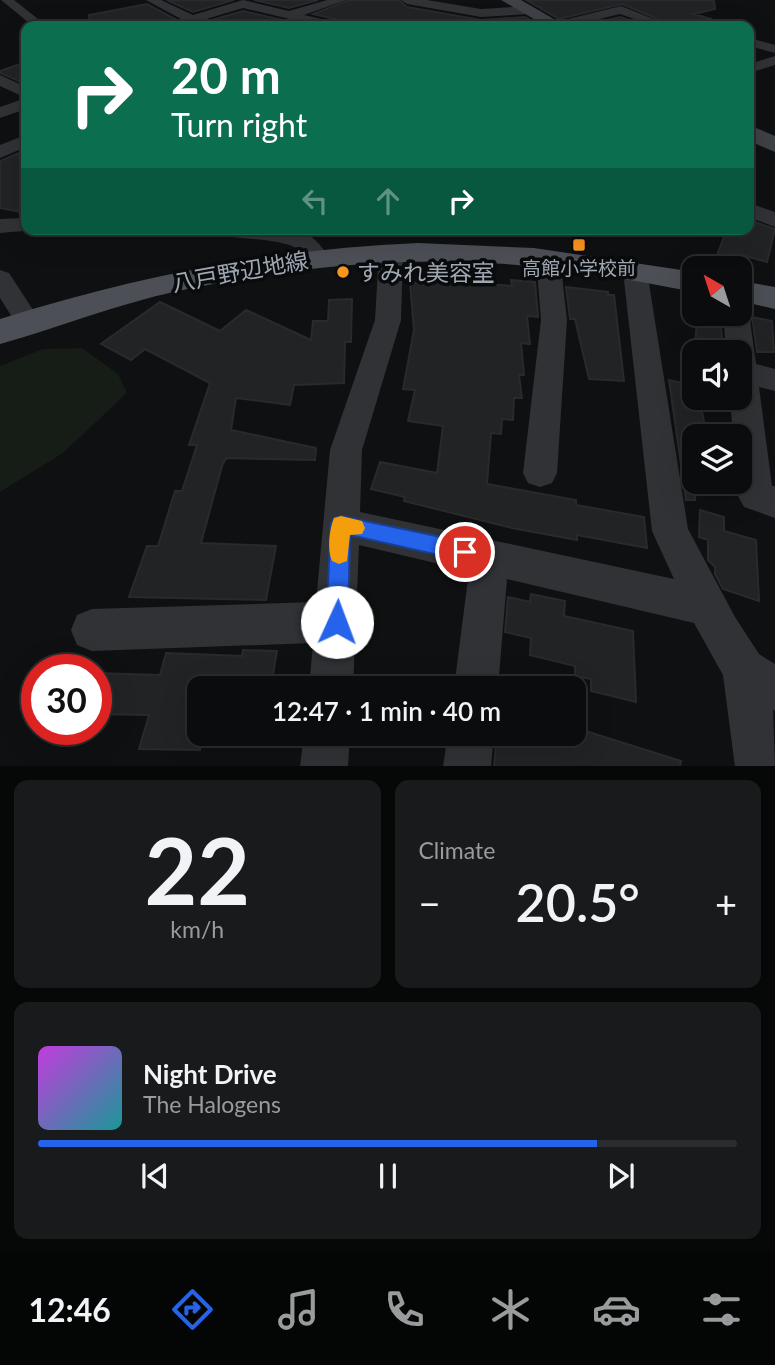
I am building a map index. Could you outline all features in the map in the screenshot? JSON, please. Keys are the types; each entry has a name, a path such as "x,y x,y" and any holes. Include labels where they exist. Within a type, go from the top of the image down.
{"main road":[{"name":"八戸野辺地線","path":"14,327 114,296 218,272 317,257 391,252 479,253 548,258 682,280"},
{"path":"752,293 775,298"}],"street":[{"path":"7,0 32,19"},
{"path":"152,0 192,19"},
{"path":"289,16 340,0"},
{"path":"407,0 481,13 529,10"},
{"path":"510,0 549,21"},
{"path":"186,21 243,4 312,21"},
{"path":"578,21 621,10 651,21"},
{"path":"754,43 775,49"},
{"path":"754,67 775,60"},
{"path":"1,81 21,91"},
{"path":"0,113 21,105"},
{"path":"754,134 775,145"},
{"path":"0,152 21,142"},
{"path":"754,211 775,220"},
{"path":"0,226 21,225"},
{"path":"263,235 302,241 317,257"},
{"path":"332,676 346,450 388,320 391,252"},
{"path":"540,473 554,320 548,258"},
{"path":"635,271 670,531 720,632 760,679 759,766"},
{"path":"0,278 14,327"},
{"path":"752,374 775,380"},
{"path":"747,410 756,496 775,502"},
{"path":"341,524 707,607"},
{"path":"477,676 490,558"},
{"path":"92,630 337,622"},
{"path":"324,766 326,746"},
{"path":"467,766 469,746"}],"shaded area":[{"path":"82,348 118,374 127,393 63,453 0,492 0,366 43,349"}],"building":[{"path":"167,0 234,0 193,12"},
{"path":"254,0 318,0 289,8"},
{"path":"349,0 399,0 407,7 481,20 525,17 532,21 340,21 313,14"},
{"path":"526,0 714,0 715,9 694,14 711,21 662,21 622,4 559,19"},
{"path":"147,4 175,19 90,21 89,15"},
{"path":"243,11 287,21 208,21"},
{"path":"620,17 632,21 603,21"},
{"path":"21,64 21,82 0,73"},
{"path":"21,152 21,212 0,208 0,161"},
{"path":"754,222 775,229 767,262 742,255 717,256 725,235 754,235"},
{"path":"511,280 535,282 538,317 527,316 530,344 521,343 524,375 519,375 522,398 514,398 513,420 502,419 501,434 491,433 487,484 576,500 576,505 644,517 647,548 577,535 577,540 512,528 404,501 405,497 371,489 380,462 437,473 443,426 408,421 415,390 403,389 414,330 410,283 460,282 512,286"},
{"path":"566,287 614,295 624,381 589,379 575,319 570,319"},
{"path":"352,299 351,342 345,342 344,383 294,385 290,405 236,398 231,430 316,448 315,460 226,458 222,466 201,543 276,546 266,600 129,597 147,546 158,546 175,491 182,491 197,445 189,445 210,383 145,349 131,360 101,344 160,302 220,331 246,310 311,340 313,321 328,321 329,300"},
{"path":"752,317 772,321 774,352 757,352"},
{"path":"696,326 721,326 722,340 696,340"},
{"path":"669,380 682,383 682,410 702,410 705,424 682,424 682,472"},
{"path":"685,494 695,494 695,500 686,500"},
{"path":"700,510 724,517 724,531 756,540 759,601 723,589 715,574 715,567 708,560 708,540 699,537"},
{"path":"531,594 565,601 564,616 633,631 636,702 591,691 591,679 575,676 575,666 530,655 531,638 505,632 508,597 530,602"},
{"path":"243,650 277,651 273,676 187,676 187,746 200,746 200,750 139,749 149,715 112,714 112,674 160,675 166,653 242,656"},
{"path":"586,731 681,761 680,766 494,766 496,746 586,746"}],"slow traffic":[{"path":"339,554 341,524 356,528"}],"place":[{"name":"高館小学校前","path":"579,245"},
{"name":"すみれ美容室","path":"343,272"}],"route":[{"path":"337,622 341,524 465,552"}]}
